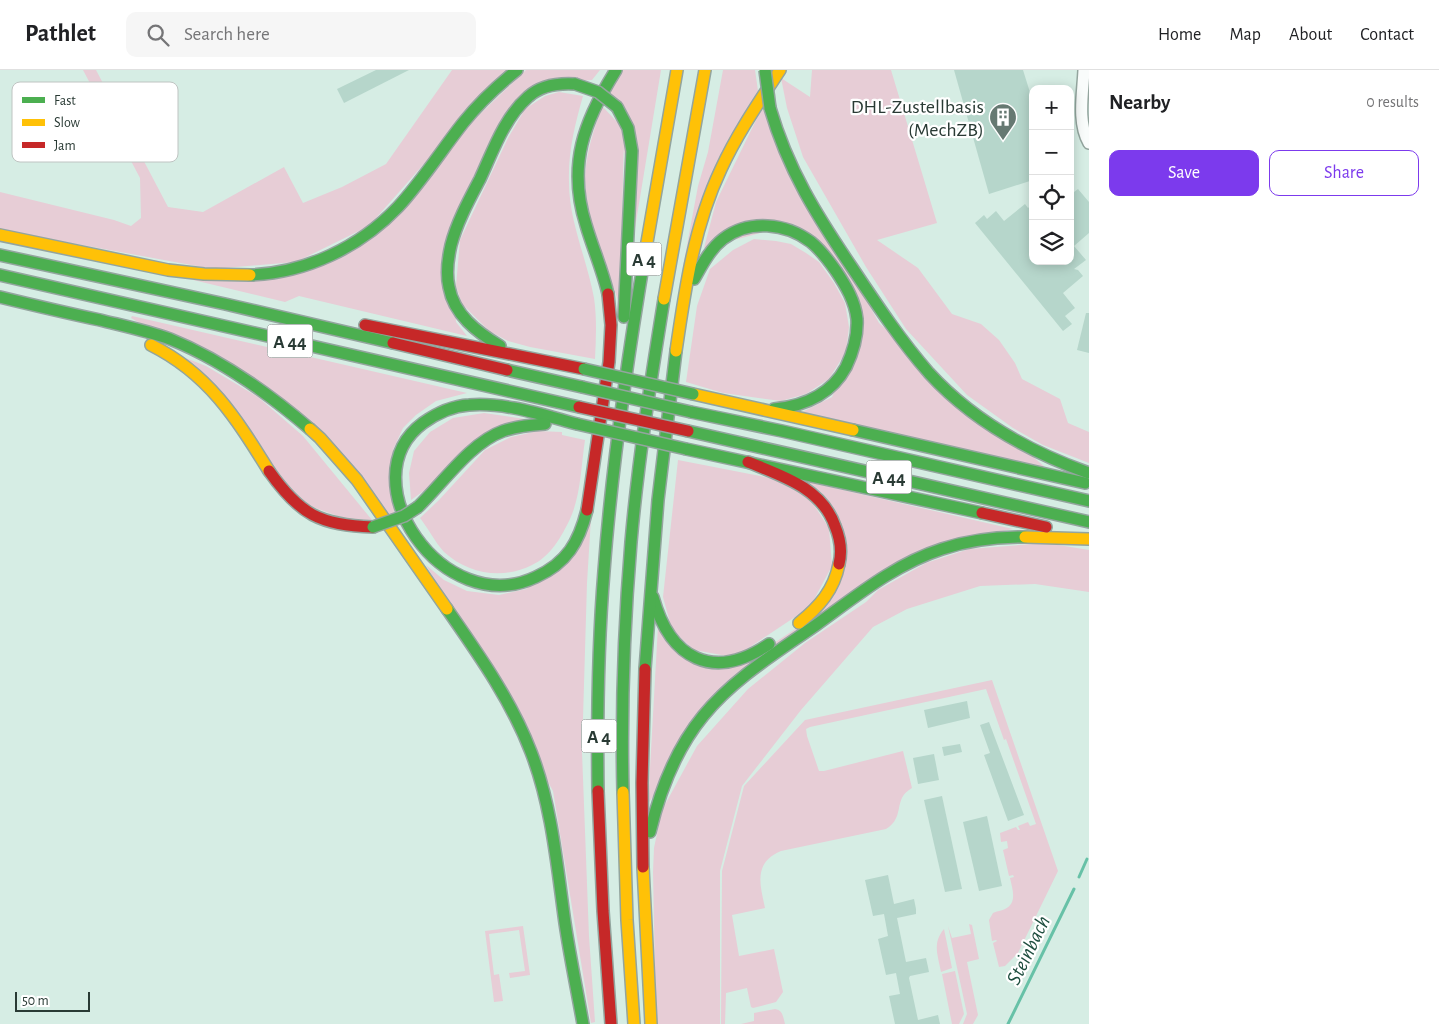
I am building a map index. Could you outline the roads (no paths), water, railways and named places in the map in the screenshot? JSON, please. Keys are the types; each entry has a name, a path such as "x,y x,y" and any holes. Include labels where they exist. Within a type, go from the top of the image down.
{"highway":[{"path":"0,235 166,270 224,275 258,275 284,271 327,258 358,240 387,218 415,188 477,106 517,70"},
{"path":"616,70 588,119 579,156 579,188 582,213 605,284 610,303 611,320 610,353 587,508 578,538 558,564 534,579 522,583 497,586 482,584 458,576 437,562 407,523 401,510 396,490 397,468 404,445 417,427 425,420 439,413 470,405 499,408 577,424 686,449 1089,538"},
{"name":"A 4","path":"611,1024 600,856 599,692 604,573 616,449 644,263 678,70"},
{"name":"A 4","path":"634,1024 624,860 623,718 626,608 639,466 652,376 678,214 705,70"},
{"path":"764,70 775,127 787,161 803,194 884,314 921,363 953,397 1010,437 1055,461 1089,474"},
{"path":"651,1024 643,871 643,723 650,581 663,456 686,292 699,230 714,185 736,139 780,70"},
{"path":"512,353 475,330 455,305 448,279 451,247 472,195 515,110 530,96 546,86 559,84 585,86 599,91 617,107 625,119 628,127 632,157 616,449"},
{"path":"686,292 706,257 719,242 739,230 760,226 787,229 810,241 828,260 844,282 852,297 856,312 857,330 854,351 841,376 822,395 809,402 761,410"},
{"name":"A 44","path":"0,255 225,304 691,412 1089,501"},
{"name":"A 44","path":"0,275 1089,522"},
{"path":"0,297 137,329 169,339 196,351 244,378 272,398 320,438 357,480 492,674 513,712 532,754 545,797 554,842 567,937 583,1024"},
{"path":"225,304 251,303 308,316 354,324 381,326 512,353 1089,484"},
{"path":"90,319 169,352 206,383 227,407 284,494 304,511 338,525 356,528 373,527 404,516 432,495 462,459 476,447 501,432 523,425 577,424"},
{"path":"650,581 658,616 666,633 671,640 690,655 705,661 726,662 740,660 754,654 797,625 823,601 837,577 840,558 839,537 831,514 818,497 802,486 748,462"},
{"path":"643,871 660,791 676,755 712,706 736,683 763,662 899,568 944,548 996,537 1028,535 1089,538"}],"street":[{"path":"1084,70 1082,120 1089,143"}],"waterway":[{"name":"Steinbach","path":"1079,877 1087,859"},
{"name":"Steinbach","path":"1008,1024 1074,889"}],"place":[{"name":"DHL-Zustellbasis (MechZB)","path":"1003,141"}]}
